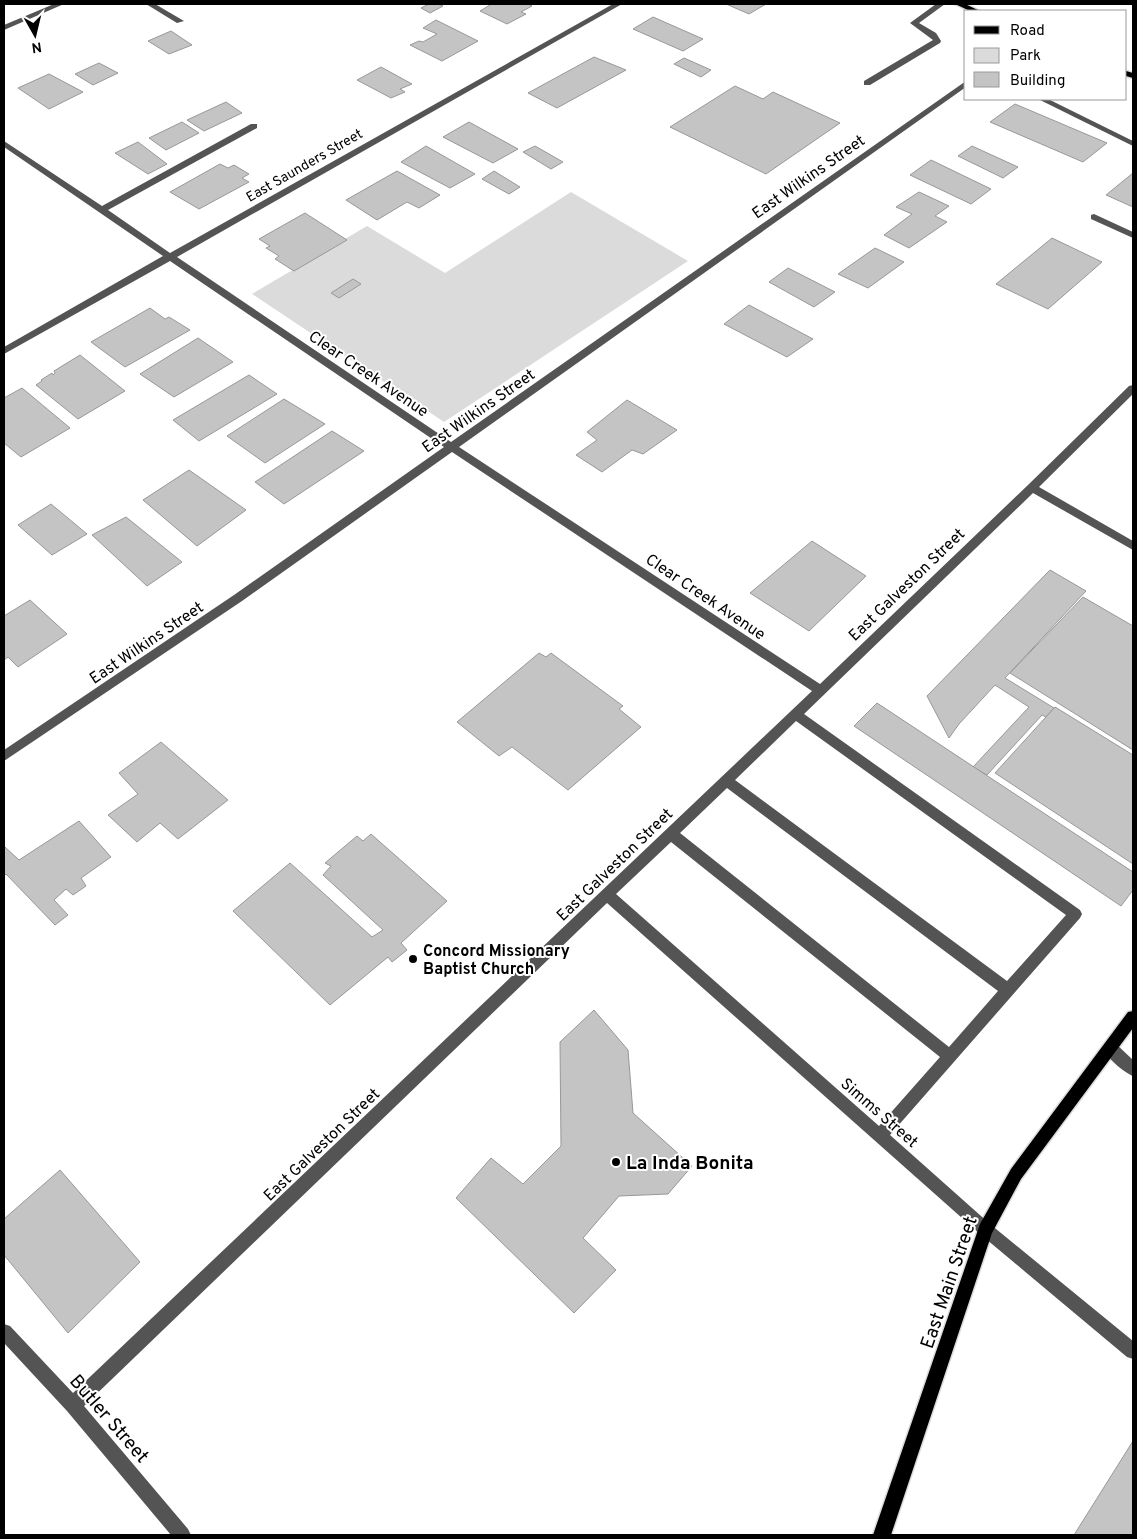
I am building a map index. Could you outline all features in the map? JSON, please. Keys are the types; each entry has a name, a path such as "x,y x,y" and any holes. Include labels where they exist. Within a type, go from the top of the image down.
{"main road":[{"path":"959,4 974,10"},
{"name":"East Main Street","path":"882,1535 985,1229 1016,1174 1133,1017"}],"street":[{"path":"4,28 48,6 60,4"},
{"path":"150,4 180,21"},
{"name":"East Saunders Street","path":"4,351 618,4"},
{"path":"867,83 937,41 933,35 914,24 940,4"},
{"name":"East Wilkins Street","path":"4,756 238,598 964,84"},
{"path":"1044,100 1133,144"},
{"path":"102,210 254,126"},
{"name":"Clear Creek Avenue","path":"4,143 356,384 820,690"},
{"path":"1094,217 1133,235"},
{"name":"East Galveston Street","path":"73,1405 1032,488 1133,388"},
{"path":"1032,488 1133,545"},
{"path":"796,714 1075,914 880,1136"},
{"path":"726,780 1008,990"},
{"path":"671,834 950,1056"},
{"name":"Simms Street","path":"606,895 985,1229 1133,1351"},
{"path":"1110,1048 1133,1069"},
{"name":"Butler Street","path":"4,1332 73,1405 182,1535"}],"green space":[{"path":"571,192 688,261 444,422 252,294 367,226 445,273"}],"building":[{"path":"429,4 443,6 430,13 421,8"},
{"path":"487,4 528,4 532,6 521,12 526,14 507,24 480,11 490,5"},
{"path":"726,4 766,4 749,14"},
{"path":"653,17 703,39 683,51 633,29"},
{"path":"436,20 478,41 442,61 410,45 419,41 423,42 437,34 423,28"},
{"path":"171,31 192,45 169,54 148,41"},
{"path":"594,57 626,70 557,108 528,93"},
{"path":"684,58 711,70 701,77 674,64"},
{"path":"99,63 118,73 93,85 75,74"},
{"path":"381,67 412,84 400,89 405,92 391,98 357,80"},
{"path":"49,74 83,92 49,109 18,88"},
{"path":"735,86 763,99 773,92 840,123 766,174 670,127"},
{"path":"226,102 242,113 204,131 187,120"},
{"path":"1015,104 1107,143 1083,162 990,122"},
{"path":"182,122 199,133 166,150 149,138"},
{"path":"469,122 518,149 493,163 443,137"},
{"path":"138,142 167,164 148,174 115,153"},
{"path":"426,146 475,174 450,188 401,162"},
{"path":"535,146 563,162 551,169 523,152"},
{"path":"972,146 1018,167 1003,178 958,156"},
{"path":"931,160 991,189 971,204 910,175"},
{"path":"220,164 228,168 234,165 249,174 242,178 249,182 199,209 170,192"},
{"path":"397,171 440,195 419,208 407,202 377,220 346,200"},
{"path":"494,171 520,187 509,194 482,179"},
{"path":"1133,173 1133,207 1106,195"},
{"path":"919,192 949,206 935,216 947,222 909,248 884,235 912,214 896,207"},
{"path":"305,213 347,240 294,271 275,259 279,256 266,248 270,246 259,239"},
{"path":"1052,238 1102,262 1048,309 996,284"},
{"path":"875,248 904,262 868,288 838,274"},
{"path":"788,268 835,292 814,307 769,282"},
{"path":"353,279 361,284 339,298 331,293"},
{"path":"749,305 813,339 787,357 724,324"},
{"path":"150,308 165,319 169,317 190,330 125,367 91,342"},
{"path":"198,338 233,362 174,397 140,374"},
{"path":"80,355 125,391 78,419 36,385"},
{"path":"249,375 277,394 199,441 173,420"},
{"path":"22,388 70,428 21,457 4,443 4,398"},
{"path":"284,399 325,424 265,463 227,436"},
{"path":"627,400 677,430 643,454 632,450 602,472 576,455 597,440 587,432"},
{"path":"332,431 364,451 284,504 255,482"},
{"path":"189,470 246,510 197,546 143,500"},
{"path":"51,504 87,534 52,555 18,525"},
{"path":"126,517 182,562 147,586 92,535"},
{"path":"812,541 866,576 809,631 750,593"},
{"path":"1050,570 1086,591 1005,678 1054,708 1046,717 1042,715 987,775 973,767 1029,707 995,685 959,724 949,738 927,696"},
{"path":"1083,597 1133,626 1133,750 1010,673"},
{"path":"30,600 67,634 18,667 8,657 4,660 4,616"},
{"path":"539,653 546,657 551,653 623,706 619,709 641,727 568,790 512,747 499,756 457,722"},
{"path":"877,703 1133,872 1133,890 1121,906 854,726"},
{"path":"1055,707 1133,755 1133,864 995,773"},
{"path":"161,742 228,800 178,839 160,823 137,842 108,815 138,794 119,773"},
{"path":"79,821 111,857 81,878 86,886 73,895 66,889 54,900 68,915 55,925 6,874 4,876 4,848 19,860"},
{"path":"371,834 447,901 401,943 407,950 392,962 388,957 330,1005 233,911 290,863 372,937 383,930 323,875 331,866 325,863 357,836 363,841"},
{"name":"La Inda Bonita","path":"594,1010 628,1050 633,1113 692,1166 668,1194 619,1196 583,1238 616,1270 574,1313 456,1198 491,1158 523,1184 561,1146 560,1042"},
{"path":"60,1170 140,1262 68,1333 4,1255 4,1219"},
{"path":"1133,1441 1133,1535 1074,1535"}],"place":[{"name":"Concord Missionary Baptist Church","path":"413,959"},
{"name":"La Inda Bonita","path":"616,1162"}]}
